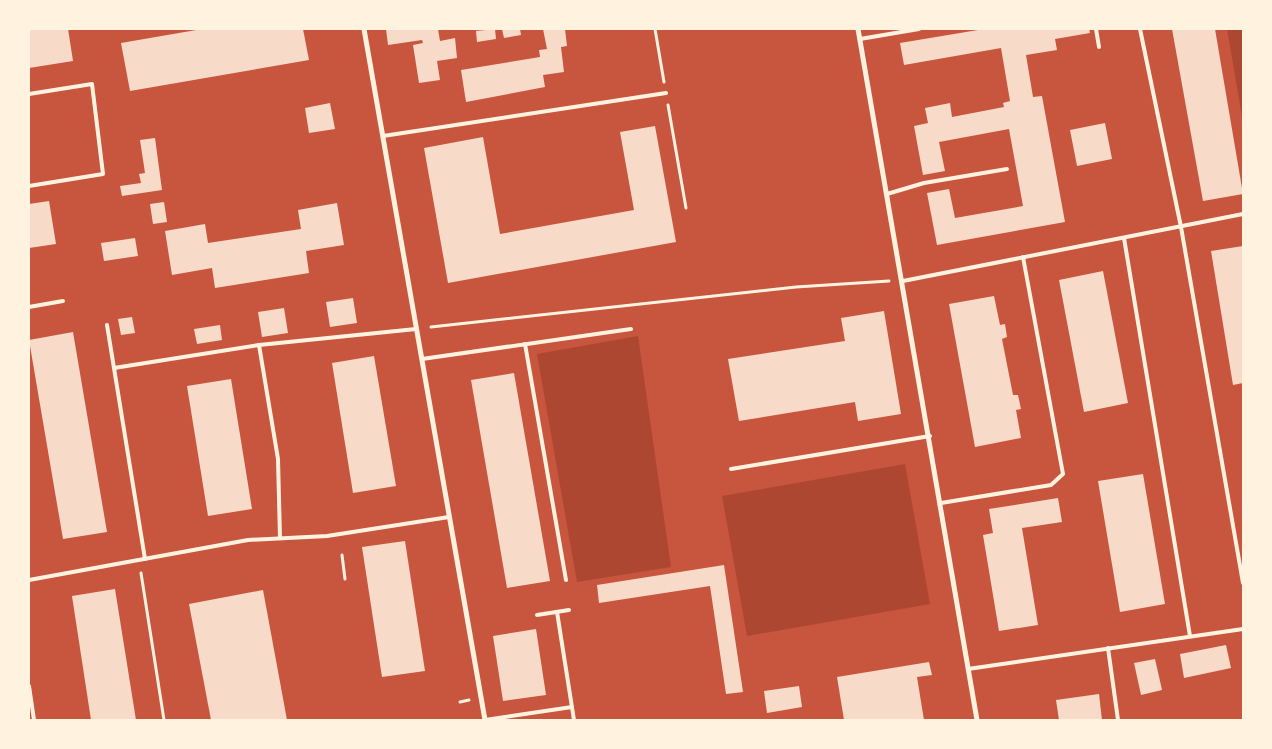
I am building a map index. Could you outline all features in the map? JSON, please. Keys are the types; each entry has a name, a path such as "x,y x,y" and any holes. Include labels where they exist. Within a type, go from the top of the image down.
{"street":[{"path":"364,29 485,720"},
{"path":"858,29 930,436 977,720"}],"lane":[{"path":"860,39 919,29"},
{"path":"1096,29 1099,48"},
{"path":"1140,29 1181,227 1243,583"},
{"path":"29,94 92,84 103,174 29,186"},
{"path":"383,136 666,93"},
{"path":"887,194 924,184 1007,169"},
{"path":"902,281 1243,214"},
{"path":"1124,238 1190,636"},
{"path":"941,503 1051,485 1063,474 1023,257"},
{"path":"29,307 63,301"},
{"path":"106,325 145,559"},
{"path":"114,368 259,345 416,329"},
{"path":"422,359 631,329"},
{"path":"525,344 566,580"},
{"path":"259,345 278,458 280,538"},
{"path":"731,469 930,436"},
{"path":"29,580 248,540 382,529 449,517"},
{"path":"537,615 569,610"},
{"path":"558,612 574,720"},
{"path":"968,668 1243,629"},
{"path":"1108,648 1118,720"},
{"path":"29,686 34,720"},
{"path":"485,720 572,707"}],"path":[{"path":"655,29 686,208"},
{"path":"416,329 796,287 902,281"},
{"path":"342,555 345,579"},
{"path":"138,560 164,720"}],"shaded area":[{"path":"1227,29 1243,29 1243,122"},
{"path":"638,336 671,567 577,582 537,354"},
{"path":"905,464 930,604 747,636 722,496"}],"building":[{"path":"29,29 68,29 73,61 29,68"},
{"path":"202,29 303,29 309,60 130,91 121,43"},
{"path":"386,29 438,29 440,41 455,38 457,58 437,61 440,80 419,83 413,45 423,43 422,40 388,45"},
{"path":"495,29 496,39 477,42 476,31"},
{"path":"502,29 520,29 521,35 504,38"},
{"path":"543,29 565,29 567,46 561,47 564,72 543,75 545,87 466,102 461,70 540,57 539,50 547,49"},
{"path":"984,29 1089,29 1090,33 1055,39 1057,50 1026,55 1033,97 1042,96 1065,222 937,245 927,193 949,189 955,218 1023,206 1009,129 939,142 945,171 923,175 914,126 928,123 925,108 950,103 952,117 1004,107 1003,103 1010,101 1001,48 904,65 900,43"},
{"path":"1172,29 1215,29 1243,194 1203,201"},
{"path":"330,103 335,129 309,133 305,108"},
{"path":"1105,123 1112,159 1077,166 1070,130"},
{"path":"655,126 676,242 448,283 424,148 483,137 500,234 634,210 620,132"},
{"path":"155,138 162,190 122,196 120,186 141,183 139,174 145,173 140,140"},
{"path":"49,201 56,244 29,248 29,204"},
{"path":"164,202 167,222 153,224 150,204"},
{"path":"337,203 344,245 306,251 309,273 215,288 212,268 172,275 165,231 205,224 208,243 301,229 298,210"},
{"path":"135,238 138,256 104,261 101,243"},
{"path":"1243,246 1243,383 1233,385 1211,251"},
{"path":"1103,271 1128,403 1084,412 1059,280"},
{"path":"994,296 1000,325 1005,324 1007,337 1002,339 1013,395 1018,395 1021,409 1016,410 1021,438 975,447 949,304"},
{"path":"353,298 357,323 330,327 326,302"},
{"path":"284,308 288,333 262,337 258,312"},
{"path":"884,311 901,414 858,421 855,402 739,421 728,359 845,341 841,318"},
{"path":"132,317 135,333 121,335 118,319"},
{"path":"220,325 222,340 197,344 194,329"},
{"path":"73,332 107,532 63,539 29,340"},
{"path":"374,356 396,486 353,493 332,363"},
{"path":"514,373 550,581 507,588 471,380"},
{"path":"231,379 252,509 208,516 187,386"},
{"path":"1143,474 1165,604 1120,612 1098,481"},
{"path":"1058,498 1062,522 1022,528 1038,625 999,631 983,535 993,533 989,509"},
{"path":"405,541 425,671 382,677 362,547"},
{"path":"724,565 743,692 726,694 710,586 599,603 597,585"},
{"path":"115,589 136,720 91,720 72,596"},
{"path":"263,590 287,720 211,720 189,604"},
{"path":"536,629 546,695 503,701 493,636"},
{"path":"1226,645 1231,668 1184,678 1180,654"},
{"path":"1155,659 1162,690 1141,695 1134,663"},
{"path":"929,662 932,675 917,677 924,720 844,720 837,677"},
{"path":"799,686 802,707 767,713 764,691"},
{"path":"1099,694 1102,720 1059,720 1056,700"}]}
